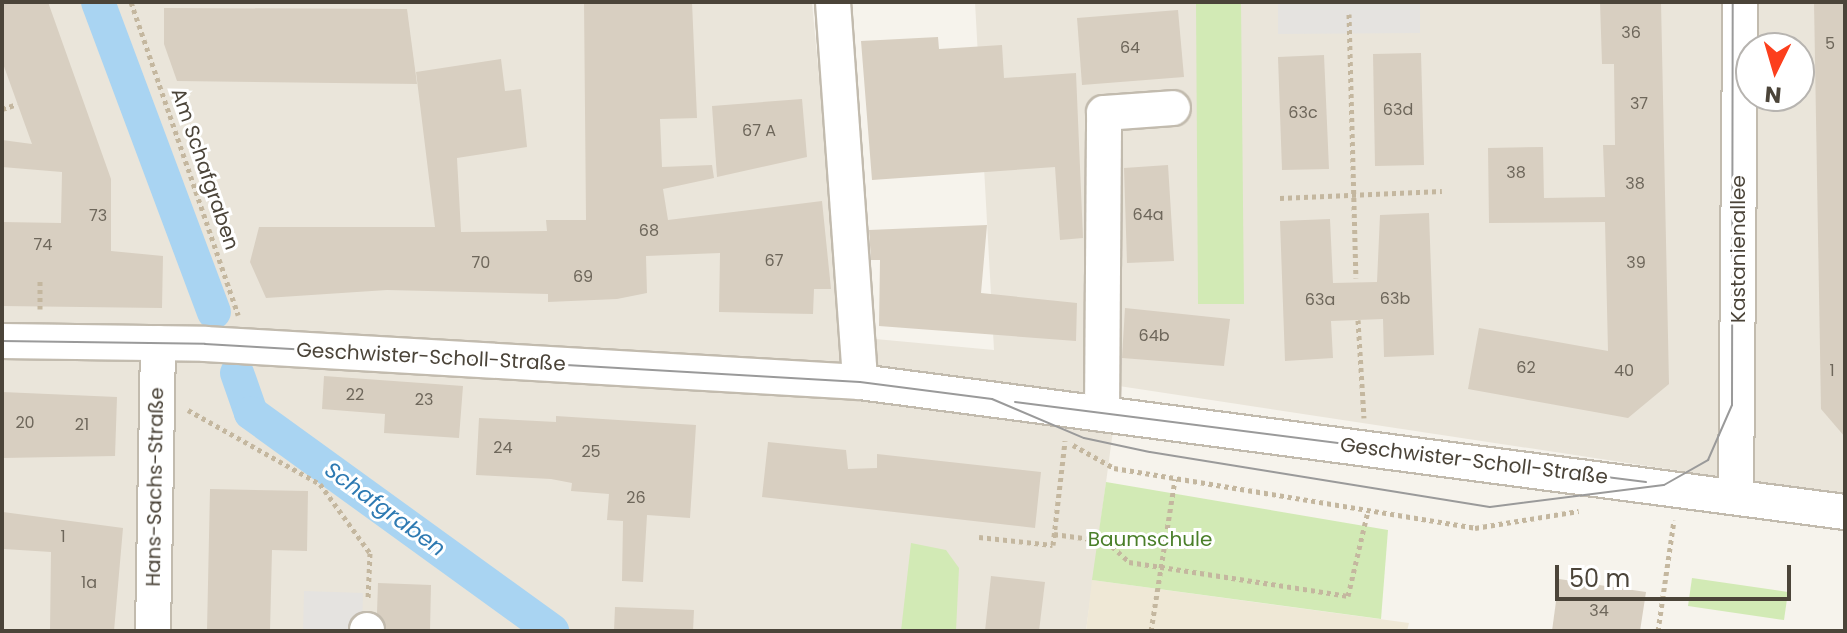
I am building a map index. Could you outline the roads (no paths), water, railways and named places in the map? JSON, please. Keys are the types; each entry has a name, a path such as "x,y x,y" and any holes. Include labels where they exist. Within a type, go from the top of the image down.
{"street":[{"path":"833,2 860,382"},
{"name":"Kastanienallee","path":"1736,496 1740,2"},
{"path":"1102,414 1104,113 1173,108"},
{"name":"Geschwister-Scholl-Straße","path":"2,341 249,346 860,382 1679,487 1845,512"},
{"name":"Hans-Sachs-Straße","path":"153,631 158,343"}],"waterway":[{"name":"Schafgraben","path":"98,2 214,312"},
{"name":"Schafgraben","path":"237,373 251,413 552,631"}],"tram line":[{"path":"2,341 205,344 860,382 992,399 1084,438 1150,452 1490,507 1664,485 1708,460 1732,405 1733,2"},
{"path":"1015,402 1646,482"}],"park label":[{"name":"Baumschule","path":"1150,539"}]}
